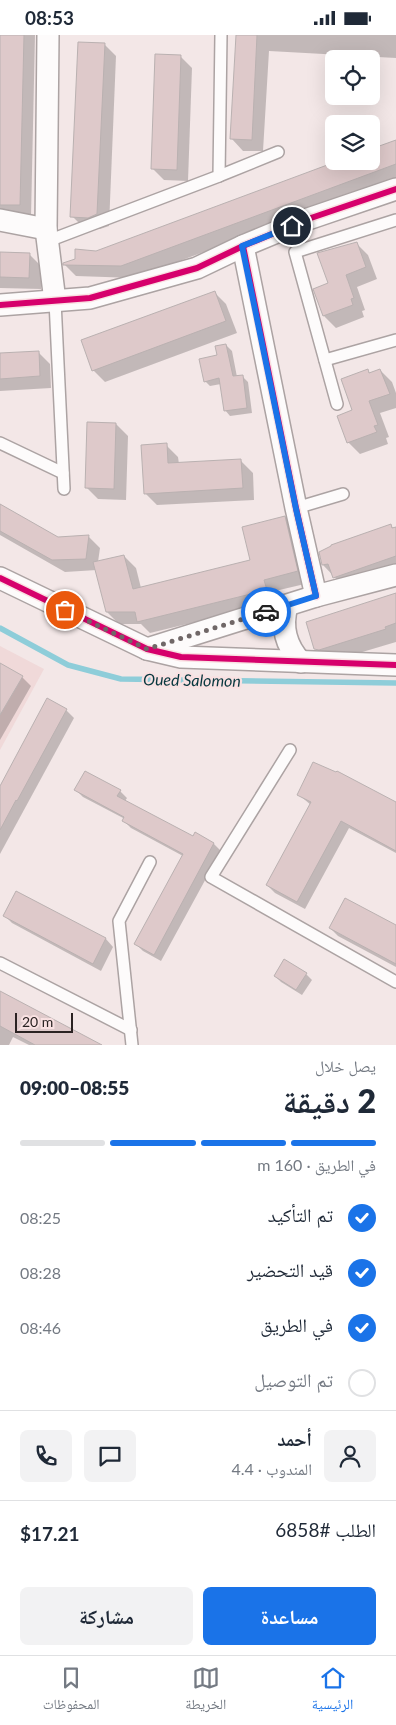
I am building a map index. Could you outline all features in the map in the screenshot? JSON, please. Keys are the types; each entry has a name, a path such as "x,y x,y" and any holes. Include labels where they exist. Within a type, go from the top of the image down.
{"street":[{"path":"48,35 47,235 55,301"},
{"path":"0,305 90,298 197,268 242,246 308,219 396,189"},
{"path":"0,220 47,235"},
{"path":"242,246 296,509 316,596"},
{"path":"147,649 316,596 396,575"},
{"path":"0,578 147,649 182,657 396,665"},
{"path":"287,606 284,621 286,636 292,650 301,662"}],"lane":[{"path":"219,176 221,35"},
{"path":"47,235 219,176 278,152"},
{"path":"337,404 314,342 295,252 396,220"},
{"path":"55,301 64,489"},
{"path":"322,365 396,341"},
{"path":"0,443 63,473"},
{"path":"296,509 343,494"},
{"path":"290,750 211,877 396,981"},
{"path":"132,1045 119,921 150,862"},
{"path":"0,963 131,1030"}],"shaded area":[{"path":"0,646 44,669 0,750"}],"building":[{"path":"0,35 24,35 20,205 0,205"},
{"path":"236,35 257,35 252,140 230,139"},
{"path":"78,42 105,43 97,214 88,218 70,217"},
{"path":"155,54 181,55 177,170 151,169"},
{"path":"396,140 396,164 380,170 380,146"},
{"path":"325,166 325,170 380,170 121,266 63,265 63,263 75,259 75,249 96,251"},
{"path":"357,242 366,267 346,275 354,298 351,299 353,305 323,316 313,289 328,283 317,253"},
{"path":"0,252 30,253 29,278 0,277"},
{"path":"215,291 226,321 92,371 81,340"},
{"path":"226,344 233,376 243,375 247,408 224,411 219,378 204,382 199,359 217,355 215,346"},
{"path":"39,351 40,376 0,379 0,353"},
{"path":"368,369 369,373 380,369 390,394 369,401 378,425 374,426 377,432 347,443 337,416 352,410 341,379"},
{"path":"87,422 116,423 114,489 85,488"},
{"path":"167,443 168,463 241,459 243,488 144,494 141,445"},
{"path":"0,504 58,537 89,535 86,559 52,560 0,531"},
{"path":"285,516 298,571 264,580 267,590 137,622 135,612 106,612 93,562 124,555 133,589 250,560 242,527"},
{"path":"391,524 392,528 396,527 396,556 333,578 328,564 322,565 319,552 331,545"},
{"path":"396,593 396,623 385,627 386,629 319,650 314,649 306,622"},
{"path":"0,663 23,676 0,715"},
{"path":"47,698 67,709 0,830 0,786"},
{"path":"313,762 337,771 396,802 396,851 341,821 297,902 266,885 311,802 297,795"},
{"path":"85,771 121,790 117,796 193,836 195,832 214,843 154,955 134,944 183,854 122,821 124,817 74,790"},
{"path":"16,891 106,938 93,964 3,916"},
{"path":"345,898 396,925 396,964 329,928"},
{"path":"284,959 307,973 296,990 274,976"},
{"path":"0,991 102,1045 35,1045 0,1026"}],"waterway":[{"name":"Oued Salomon","path":"0,628 68,665 121,679 396,683"}],"cycle path":[{"path":"0,305 90,298 197,268 243,246 308,219 396,189"},
{"path":"243,246 296,508 316,596"},
{"path":"0,578 147,649 181,657 396,665"}],"way so far":[{"path":"65,610 147,649 266,612"}],"route":[{"path":"266,612 316,596 296,509 242,246 292,226"}]}
